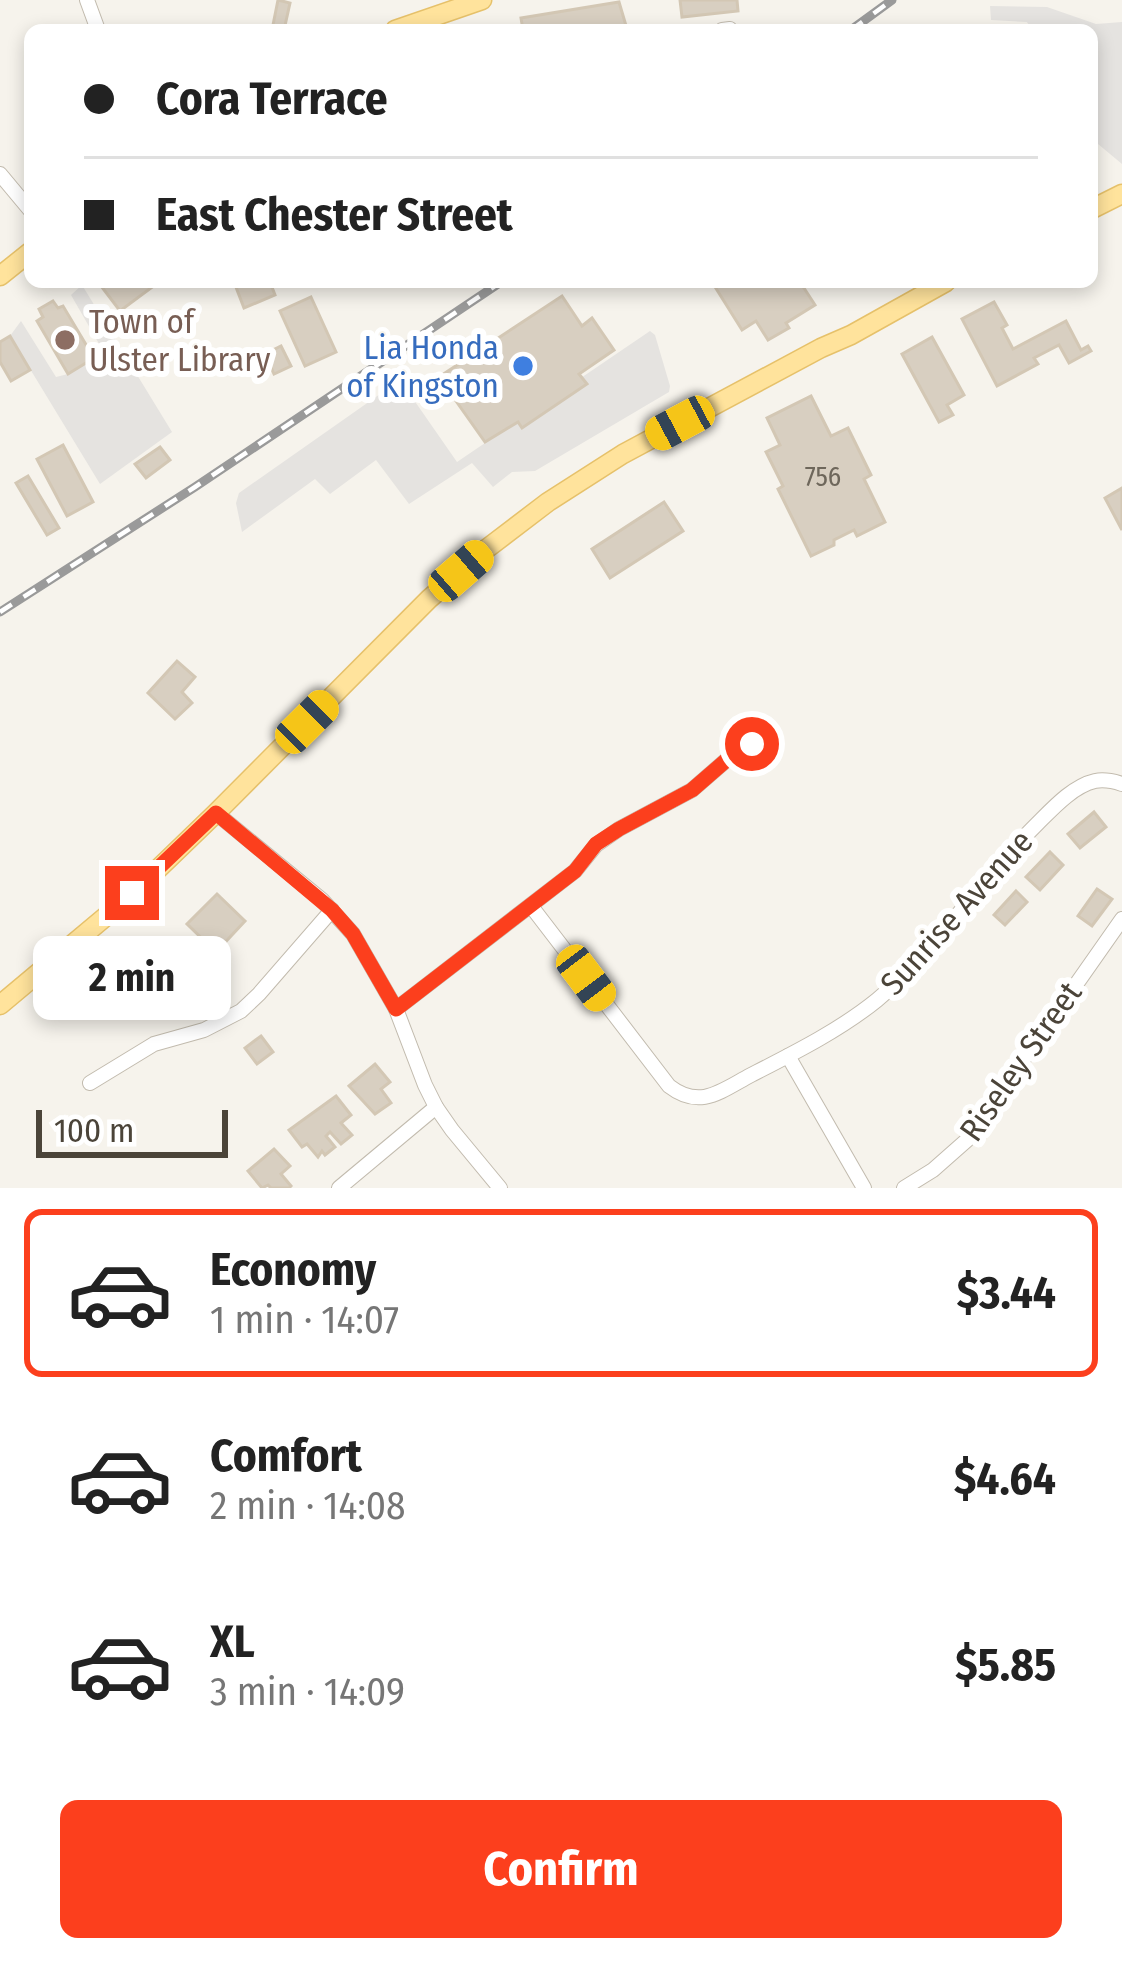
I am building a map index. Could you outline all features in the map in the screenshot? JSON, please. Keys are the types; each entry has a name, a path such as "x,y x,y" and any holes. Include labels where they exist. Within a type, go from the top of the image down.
{"main road":[{"path":"412,24 480,0"},
{"path":"0,276 24,257"},
{"path":"0,1005 129,897 484,550 622,454 935,288"}],"street":[{"path":"0,174 24,203"},
{"path":"396,1009 575,871 596,844 692,790 738,750 757,743"},
{"name":"Sunrise Avenue","path":"531,906 669,1086 681,1096 700,1099 788,1056 863,1010 901,978 1016,844 1056,805 1094,781 1122,784"},
{"path":"216,813 332,910 353,934 396,1009 436,1107 500,1188"},
{"path":"90,1083 154,1044 204,1030 241,1011 332,910"},
{"name":"Riseley Street","path":"904,1188 968,1140 1122,919"},
{"path":"788,1056 864,1188"},
{"path":"339,1188 436,1107"}],"shaded area":[{"path":"990,6 1047,7 1096,24 1028,24 991,20"},
{"path":"1122,22 1122,164 1098,144 1096,24"},
{"path":"84,288 172,432 100,484 10,336 21,321 56,377 94,359 102,349 71,295"},
{"path":"650,331 669,392 535,471 512,472 493,487 472,463 409,504 376,460 330,494 315,479 242,532 236,503 239,493 400,380 457,462"}],"building":[{"path":"278,0 290,3 285,24 273,24"},
{"path":"680,0 737,0 738,11 682,17"},
{"path":"619,2 626,24 522,24 521,18"},
{"path":"103,288 151,288 120,311"},
{"path":"236,288 272,288 275,295 244,308"},
{"path":"716,288 804,288 815,305 768,340 756,321 742,330"},
{"name":"Lia Honda of Kingston","path":"562,296 582,326 592,318 614,350 579,374 587,384 522,428 518,422 485,442 439,377"},
{"path":"311,297 336,352 305,366 280,311"},
{"name":"Town of Ulster Library","path":"53,301 58,308 63,306 94,358 68,374 37,321 43,317 39,309"},
{"path":"994,302 1013,349 1066,321 1081,350 1088,346 1091,351 1069,363 1059,345 1034,358 1038,364 997,386 962,319"},
{"path":"10,336 30,370 11,381 0,362 0,342"},
{"path":"932,337 964,395 947,405 953,415 939,422 902,354"},
{"path":"281,346 291,366 274,374 265,354"},
{"path":"811,396 831,436 848,428 871,475 864,479 885,522 857,536 854,530 811,556 778,489 783,486 766,452 780,445 767,418"},
{"path":"63,445 93,502 67,516 37,459"},
{"path":"160,447 170,460 146,478 135,464"},
{"path":"28,476 59,528 47,535 16,483"},
{"path":"1122,488 1122,530 1105,498"},
{"path":"664,502 683,531 610,578 592,549"},
{"path":"177,661 195,677 182,692 192,703 175,719 148,693"},
{"path":"1094,812 1106,827 1080,848 1068,834"},
{"path":"1050,852 1063,865 1040,890 1026,877"},
{"path":"1097,889 1112,899 1092,926 1078,916"},
{"path":"1016,891 1027,902 1005,925 994,915"},
{"path":"217,894 245,921 216,952 187,924"},
{"path":"261,1036 273,1052 257,1064 245,1048"},
{"path":"375,1064 390,1082 381,1089 391,1103 375,1114 349,1086"},
{"path":"336,1096 351,1115 341,1123 352,1135 341,1144 330,1132 326,1136 335,1147 318,1157 289,1130"},
{"path":"274,1149 290,1166 281,1174 289,1188 262,1188 248,1171"}],"railway":[{"path":"859,24 892,0"},
{"path":"0,612 492,288"}],"place":[{"name":"Town of Ulster Library","path":"65,340"},
{"name":"Lia Honda of Kingston","path":"523,366"}],"route":[{"path":"132,893 216,813 332,910 353,934 396,1009 575,871 596,844 692,790 738,750 752,744"}]}
